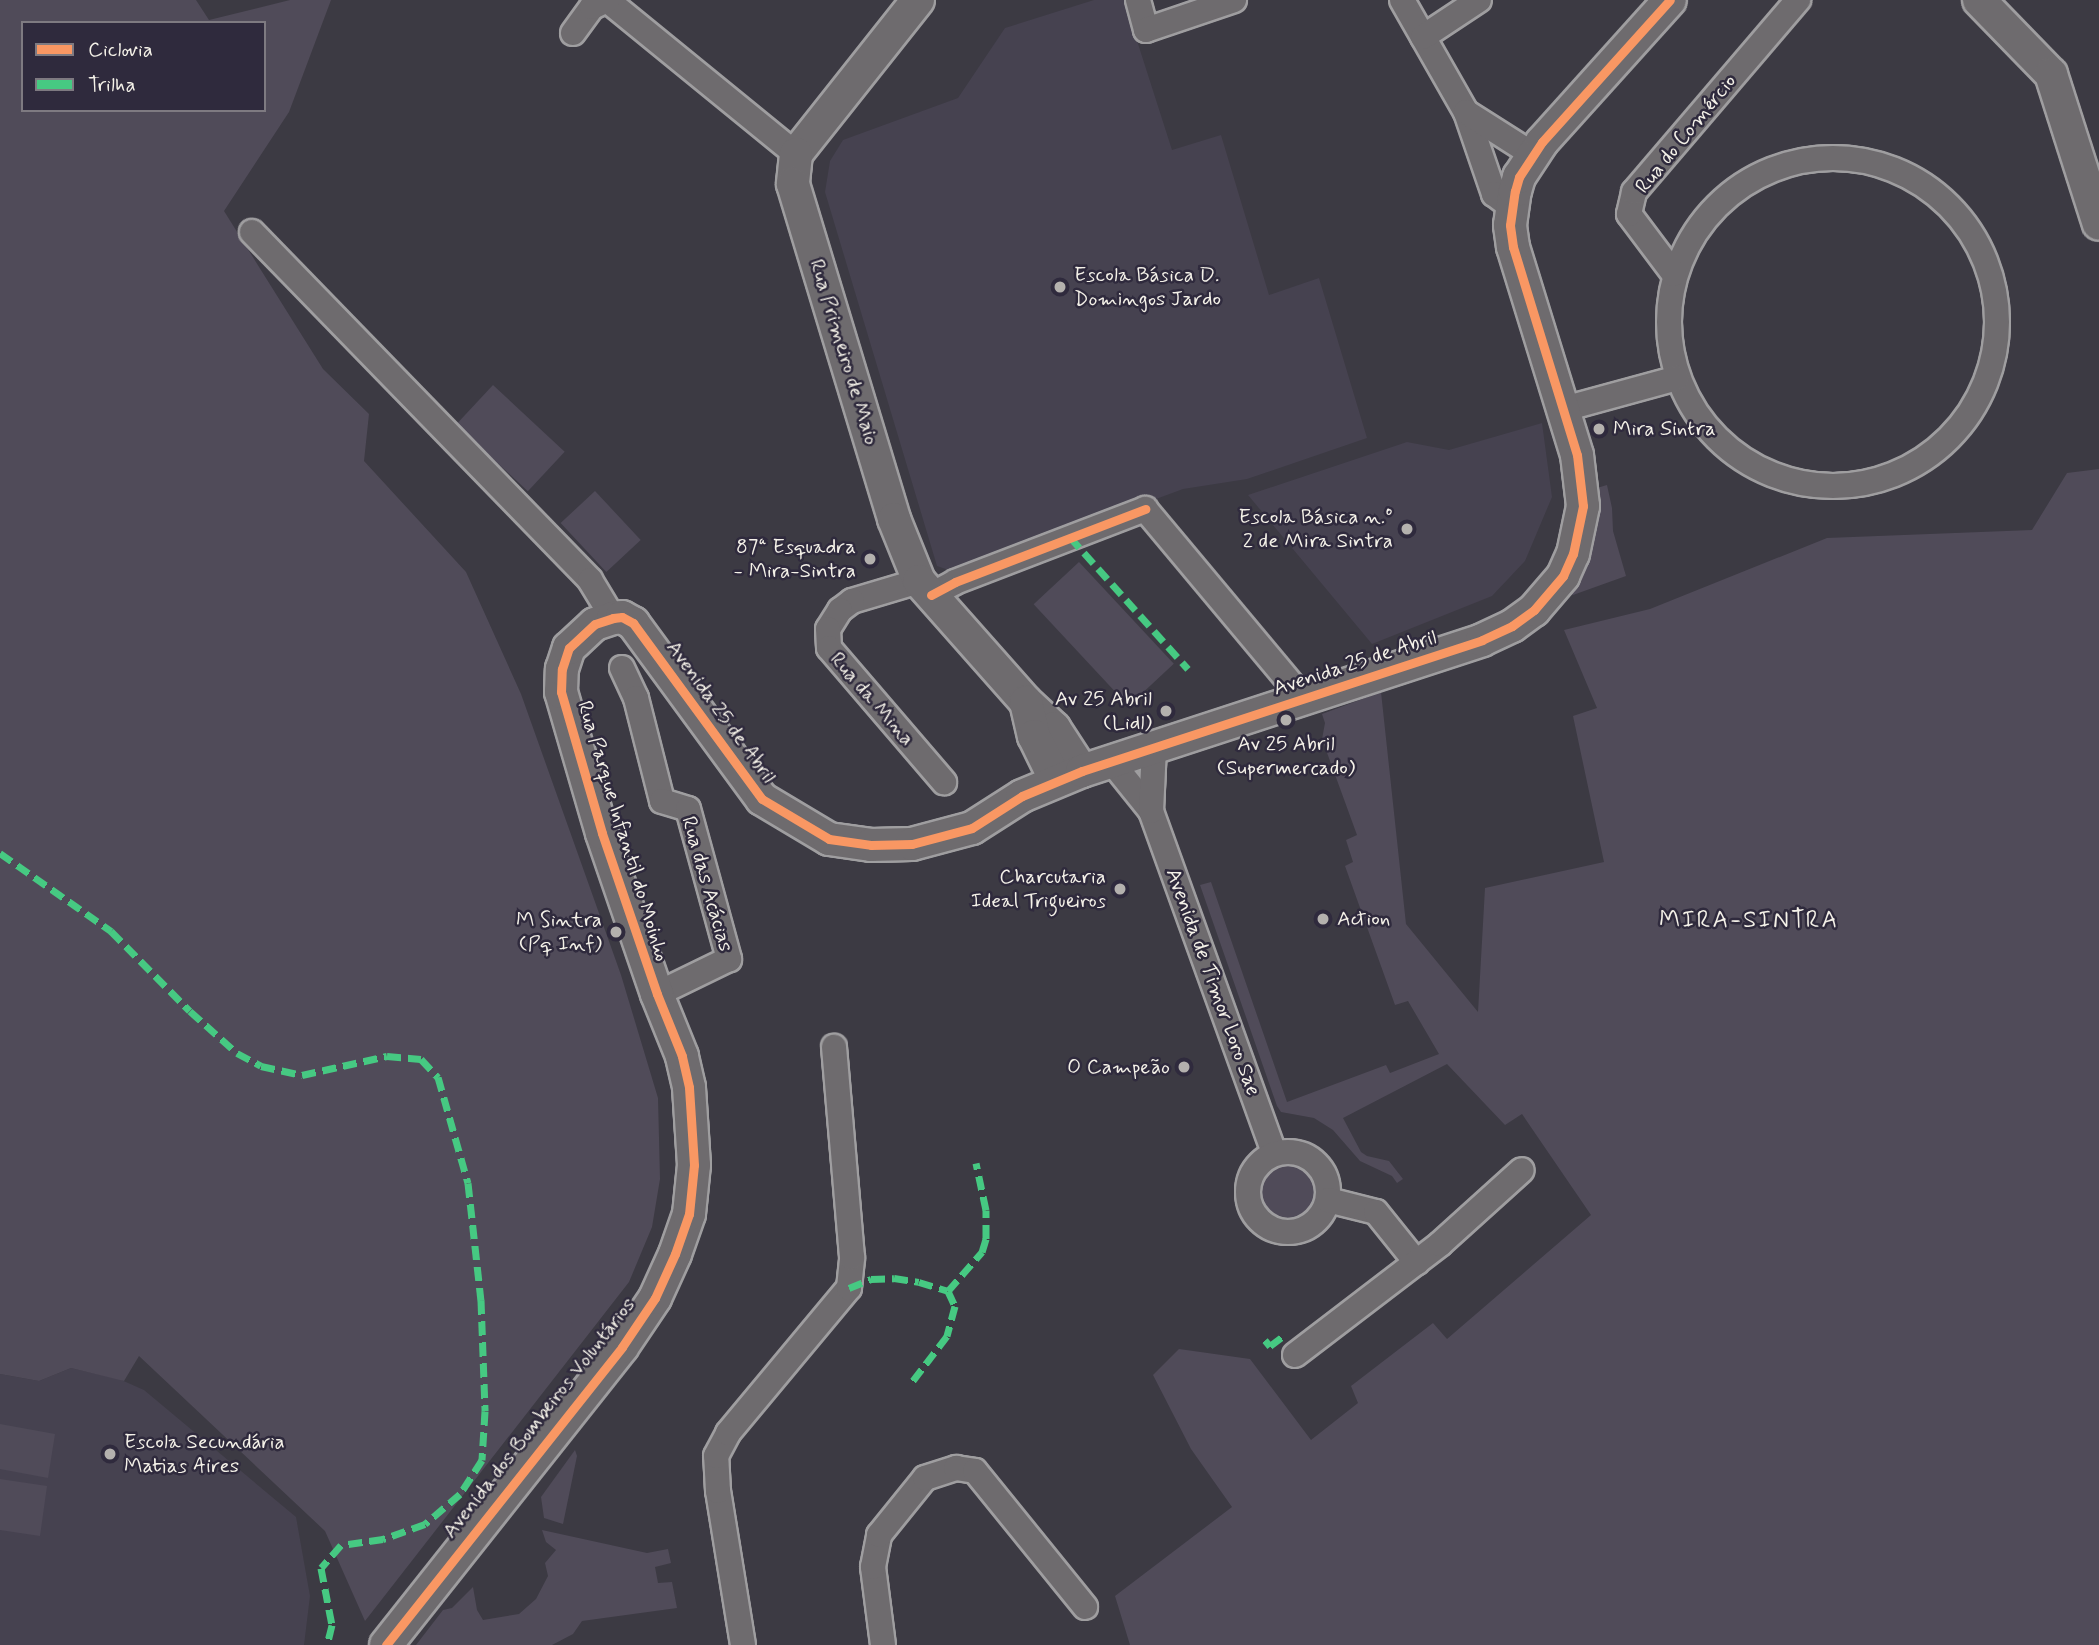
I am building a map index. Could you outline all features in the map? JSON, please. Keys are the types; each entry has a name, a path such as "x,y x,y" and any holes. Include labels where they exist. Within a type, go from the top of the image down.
{"street":[{"path":"573,33 592,7 607,0 796,154 918,0"},
{"path":"1138,0 1146,30 1234,0"},
{"path":"1402,0 1466,112 1494,194 1511,207"},
{"path":"1423,37 1479,0"},
{"name":"Avenida 25 de Abril","path":"612,618 622,617 633,623 645,636 762,800 829,839 871,845 912,844 972,828 1022,796 1083,771 1482,640 1512,626 1550,593 1573,554 1583,506 1577,455 1513,247 1511,207 1519,177 1532,154 1670,0"},
{"name":"Rua do Comércio","path":"1674,274 1629,214 1634,192 1798,0"},
{"path":"1979,0 2016,35 2051,75 2099,224"},
{"path":"1466,112 1532,154"},
{"name":"Rua Primeiro de Maio","path":"796,154 793,184 894,519 925,588 1025,701 1054,728 1083,771"},
{"path":"1819,157 1868,160 1911,176 1941,197 1966,223 1987,265 1997,310 1994,356 1973,409 1936,451 1887,478 1832,488 1793,483 1755,469 1723,446 1697,416 1677,378 1668,326 1674,274 1695,229 1729,193 1771,168 1819,157"},
{"path":"252,232 590,580 612,618"},
{"path":"1564,409 1677,378"},
{"name":"Rua da Mina","path":"944,782 829,648 828,629 840,610 852,601 955,582 1145,509 1303,698"},
{"name":"Rua Parque Infantil do Moinho","path":"612,618 595,624 569,649 562,669 561,692 602,833 657,994"},
{"name":"Rua das Acácias","path":"622,668 636,698 662,801 688,809 729,959 657,994"},
{"name":"Rua Primeiro de Maio","path":"1025,701 1034,736 1083,771"},
{"path":"1022,796 1034,736"},
{"name":"Avenida de Timor Loro Sae","path":"1154,747 1151,811 1275,1153"},
{"name":"Avenida de Timor Loro Sae","path":"1083,771 1151,811"},
{"name":"Avenida dos Bombeiros Voluntários","path":"386,1645 622,1347 655,1298 675,1254 689,1214 694,1165 693,1121 682,1056 657,994"},
{"path":"743,1645 718,1491 716,1457 728,1433 849,1288 852,1257 834,1047"},
{"path":"1299,1152 1310,1157 1326,1176 1328,1200 1322,1214 1312,1225 1298,1231 1275,1229 1257,1217 1249,1203 1248,1188 1252,1173 1261,1161 1275,1153 1299,1152"},
{"path":"1295,1355 1417,1263 1522,1170"},
{"path":"1328,1200 1376,1212 1417,1263"},
{"path":"883,1645 873,1567 879,1535 925,1478 956,1468 975,1471 1084,1607"}],"shaded area":[{"path":"0,0 196,0 209,20 290,0 331,0 289,112 224,211 323,369 369,414 364,461 466,572 521,694 621,975 658,1098 660,1179 652,1227 629,1282 365,1621 325,1531 139,1356 124,1381 71,1368 39,1381 0,1374"},
{"name":"Escola Básica D. Domingos Jardo","path":"1094,0 1124,0 1172,150 1221,135 1269,295 1319,278 1367,438 1247,479 1183,489 957,573 937,566 825,192 830,161 843,140 958,98 1005,28"},
{"path":"493,385 565,452 528,491 456,424"},
{"name":"Escola Básica n.º 2 de Mira Sintra","path":"1542,423 1552,497 1525,561 1492,596 1372,644 1248,495 1407,442 1449,450"},
{"path":"2099,469 2099,1645 1130,1645 1115,1596 1232,1507 1191,1449 1153,1375 1179,1349 1250,1359 1311,1440 1358,1403 1351,1386 1433,1323 1447,1339 1591,1215 1522,1114 1505,1125 1447,1064 1343,1118 1361,1152 1389,1161 1403,1179 1397,1183 1392,1176 1360,1161 1333,1130 1314,1118 1281,1112 1277,1106 1200,885 1211,882 1287,1102 1386,1065 1390,1073 1439,1054 1408,1001 1395,1005 1345,866 1353,862 1346,840 1357,835 1322,739 1325,723 1322,714 1381,692 1406,924 1478,1012 1485,888 1604,862 1573,716 1597,708 1564,630 1650,609 1827,538 2032,530 2067,473"},
{"path":"1607,485 1613,531 1626,576 1573,595 1570,593 1593,543 1599,518 1597,488"},
{"path":"595,491 641,540 606,572 561,523"},
{"path":"1079,562 1174,664 1128,706 1034,604"},
{"path":"1287,1162 1298,1164 1311,1175 1316,1191 1314,1202 1303,1215 1287,1220 1276,1218 1263,1207 1258,1191 1260,1180 1271,1167"},
{"name":"Escola Secundária Matias Aires","path":"71,1368 119,1379 144,1390 296,1517 310,1596 304,1645 0,1645 0,1374 39,1381"},
{"path":"0,1424 55,1434 48,1478 0,1469"},
{"path":"575,1450 577,1456 563,1524 544,1518 541,1497"},
{"path":"0,1479 47,1486 40,1536 0,1530"},
{"path":"542,1530 647,1553 668,1549 671,1563 655,1567 658,1583 672,1582 677,1608 582,1621 573,1634 552,1645 416,1645 443,1610 452,1608 473,1587 477,1610 483,1620 519,1614 536,1599 548,1576 545,1563 556,1550 546,1542"}],"marked path":[{"path":"1070,537 1188,669"},
{"path":"0,853 111,931 190,1011 237,1053 261,1066 302,1075 387,1056 421,1059 438,1077 468,1183 481,1300 485,1411 482,1460 460,1494 425,1524 383,1539 341,1545 321,1568 332,1625 327,1645"},
{"path":"948,1291 982,1252 986,1239 986,1210 976,1163"},
{"path":"849,1288 871,1279 894,1278 948,1291 955,1306 947,1336 912,1382"},
{"path":"1265,1340 1270,1346 1282,1337"}],"cycle path":[{"path":"386,1645 622,1347 655,1298 689,1214 694,1165 689,1087 682,1056 657,994 602,833 561,692 562,669 569,648 595,624 622,617 633,623 762,799 829,839 871,845 912,844 972,828 1022,796 1082,771 1482,640 1512,626 1534,610 1563,576 1573,554 1583,506 1577,455 1513,247 1510,225 1515,191 1519,177 1542,142 1670,0"},
{"path":"931,595 955,582 1145,509"}],"place":[{"name":"Escola Básica D. Domingos Jardo","path":"1060,287"},
{"name":"Mira Sintra","path":"1599,429"},
{"name":"Escola Básica n.º 2 de Mira Sintra","path":"1407,529"},
{"name":"87ª Esquadra - Mira-Sintra","path":"870,559"},
{"name":"Av 25 Abril (Lidl)","path":"1166,711"},
{"name":"Av 25 Abril (Supermercado)","path":"1286,720"},
{"name":"Charcutaria Ideal Trigueiros","path":"1120,889"},
{"name":"Action","path":"1323,919"},
{"name":"M Sintra (Pq Inf)","path":"616,932"},
{"name":"O Campeão","path":"1184,1067"},
{"name":"Escola Secundária Matias Aires","path":"110,1454"}],"district":[{"name":"MIRA-SINTRA","path":"1749,921"}]}
